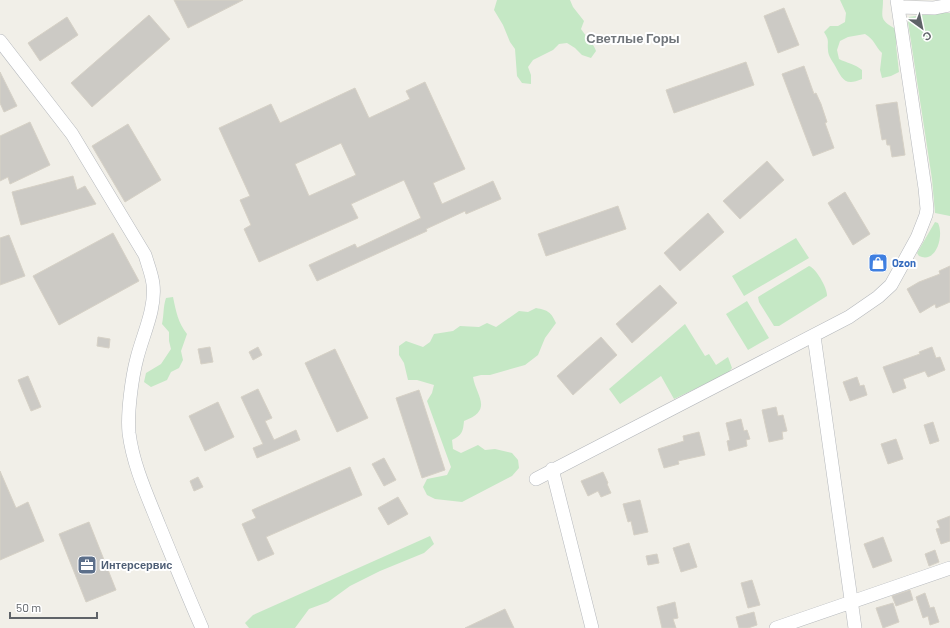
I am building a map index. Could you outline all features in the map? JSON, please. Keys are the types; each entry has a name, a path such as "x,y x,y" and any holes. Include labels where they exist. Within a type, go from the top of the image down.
{"street":[{"path":"536,479 552,469 814,336 849,317 878,297 888,288 917,238 927,209 898,4 934,8 950,6"},
{"path":"0,41 72,134 145,256 151,272 153,296 150,312 136,360 130,402 129,432 134,458 142,483 202,628"},
{"path":"814,336 855,628"},
{"path":"552,469 592,628"},
{"path":"776,628 850,601 950,568"}],"green space":[{"path":"497,0 570,0 573,7 584,21 581,29 596,51 591,58 582,55 567,43 559,44 553,50 533,60 528,67 531,75 531,84 522,83 517,76 515,49 494,10"},
{"path":"840,0 883,0 882,17 894,28 897,37 896,45 899,72 882,78 880,70 882,53 871,38 865,34 848,37 840,41 837,50 839,59 862,70 862,79 851,82 844,80 829,55 828,39 824,32 830,26 838,26 845,22 846,13"},
{"path":"937,13 950,13 950,216 935,213 932,179 908,22 909,17"},
{"path":"935,222 938,223 940,228 938,247 930,256 919,256 917,253"},
{"path":"796,238 809,258 744,296 732,276"},
{"path":"809,266 821,279 826,289 827,296 779,326 774,326 759,302 758,297"},
{"path":"173,297 179,321 187,334 181,351 183,360 179,368 171,372 167,380 151,387 144,382 146,373 161,364 171,349 169,332 162,324 166,298"},
{"path":"747,301 769,338 748,350 726,314"},
{"path":"536,308 549,312 556,323 545,338 538,355 525,365 490,375 473,377 481,402 481,407 473,417 464,421 461,433 452,440 453,449 461,453 478,445 485,450 495,449 512,453 518,460 519,468 512,476 462,502 435,499 427,495 423,487 427,479 447,475 451,467 427,401 432,393 434,385 417,380 408,380 404,363 399,355 399,346 406,341 423,347 430,342 434,334 453,331 460,326 479,327 487,323 496,327 519,311 528,312"},
{"path":"685,324 705,356 709,354 716,365 728,357 732,368 728,373 674,399 661,376 620,404 609,389"},
{"path":"430,536 434,544 424,553 380,571 350,586 328,602 309,609 295,628 249,628 245,623 253,615"}],"building":[{"path":"174,0 243,0 188,28"},
{"path":"784,8 799,45 778,53 764,16"},
{"path":"149,15 170,39 92,107 71,83"},
{"path":"67,17 78,35 40,61 28,43"},
{"path":"746,62 754,85 674,113 666,90"},
{"path":"804,66 814,94 816,93 821,104 827,122 825,123 834,148 813,156 782,74"},
{"path":"0,72 17,106 4,112 0,103"},
{"path":"425,82 465,169 433,183 442,204 493,181 501,199 466,214 465,211 426,229 427,231 317,281 309,265 355,244 357,248 421,218 404,180 351,204 358,218 259,262 244,229 251,225 240,200 250,196 219,128 271,104 280,123 355,88 369,118 410,99 406,91","holes":["341,143 356,175 309,196 295,164"]},
{"path":"897,102 905,155 892,157 890,145 887,145 886,139 882,140 876,105"},
{"path":"30,122 50,165 10,184 8,177 0,181 0,136"},
{"path":"128,124 161,180 125,202 92,146"},
{"path":"767,161 784,180 740,219 723,201"},
{"path":"73,176 77,190 85,186 96,204 21,225 12,192"},
{"path":"845,192 870,234 853,245 828,203"},
{"path":"618,206 626,229 546,256 538,234"},
{"path":"708,213 724,232 680,271 664,253"},
{"path":"113,233 139,281 59,325 33,276"},
{"path":"9,235 25,276 0,285 0,238"},
{"path":"875,253 884,257 878,268 870,264"},
{"path":"950,266 950,302 936,308 935,304 920,313 907,289 919,282 940,274 939,271"},
{"path":"660,285 677,303 632,343 616,324"},
{"path":"98,337 110,339 109,348 97,346"},
{"path":"601,337 617,355 573,395 557,376"},
{"path":"210,347 213,362 201,364 198,349"},
{"path":"258,347 262,355 253,360 249,352"},
{"path":"932,347 936,358 940,357 945,370 928,377 925,371 903,379 906,388 893,393 883,367 920,354 919,352"},
{"path":"335,349 368,418 337,432 305,363"},
{"path":"28,376 41,407 31,411 18,380"},
{"path":"857,377 860,386 864,385 867,395 850,401 843,382"},
{"path":"258,389 272,418 265,421 274,440 296,430 300,440 257,458 253,448 263,444 241,397"},
{"path":"419,390 445,470 422,478 396,398"},
{"path":"218,402 234,437 205,451 189,416"},
{"path":"776,407 778,416 783,415 787,431 782,432 783,439 769,442 762,410"},
{"path":"741,419 744,431 747,430 750,439 746,440 747,446 729,451 727,441 730,440 726,423"},
{"path":"933,422 939,441 930,444 924,425"},
{"path":"699,432 705,455 678,461 679,464 664,468 658,449 684,441 683,436"},
{"path":"896,439 903,459 888,464 881,444"},
{"path":"384,458 396,480 384,486 372,464"},
{"path":"350,467 362,495 266,537 274,554 258,561 242,524 256,518 252,510"},
{"path":"0,471 16,508 28,502 44,541 0,560"},
{"path":"603,472 611,493 601,497 598,491 588,496 581,481"},
{"path":"198,477 203,487 194,491 190,481"},
{"path":"398,497 408,514 388,525 378,508"},
{"path":"640,500 648,532 634,535 631,521 628,522 623,504"},
{"path":"950,516 950,541 941,544 936,529 940,528 937,521"},
{"path":"89,522 116,590 86,602 59,534"},
{"path":"883,537 892,561 873,568 864,544"},
{"path":"689,543 697,567 681,572 673,548"},
{"path":"935,550 939,562 929,566 925,554"},
{"path":"657,554 659,563 648,565 646,556"},
{"path":"752,580 760,605 748,608 741,583"},
{"path":"910,590 913,600 896,606 892,596"},
{"path":"925,593 930,608 934,607 939,622 930,625 928,616 923,618 916,597"},
{"path":"675,602 678,618 673,619 676,628 662,628 657,607"},
{"path":"893,603 899,622 883,628 876,608"},
{"path":"505,609 514,628 465,628"},
{"path":"754,612 757,625 748,628 739,628 736,617"}],"place":[{"name":"Ozon","path":"878,263"},
{"name":"Интерсервис","path":"87,565"}],"district":[{"name":"Светлые Горы","path":"633,38"}]}
